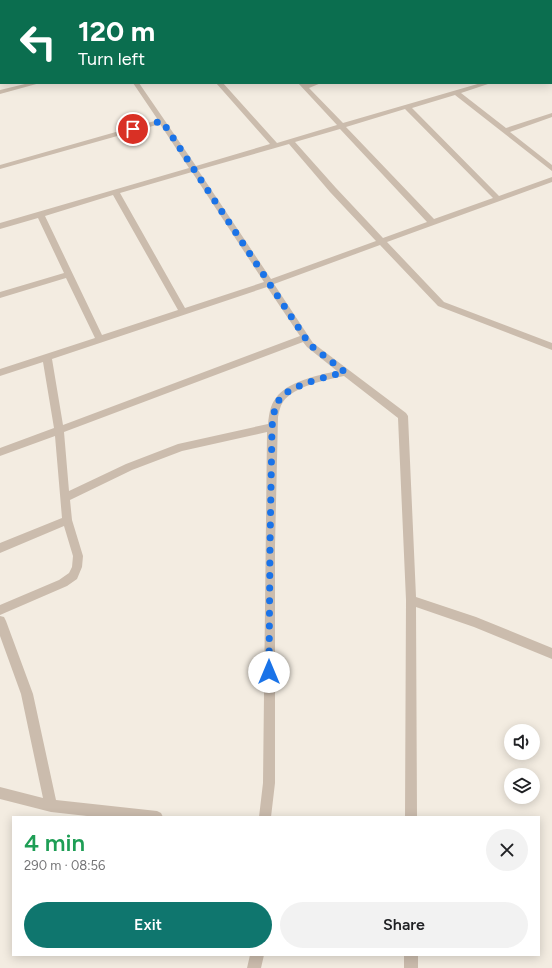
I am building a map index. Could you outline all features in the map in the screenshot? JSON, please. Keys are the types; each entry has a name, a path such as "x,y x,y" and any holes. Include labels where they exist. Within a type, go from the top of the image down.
{"street":[{"path":"0,92 33,84"},
{"path":"137,84 310,345 403,416 411,600 411,816"},
{"path":"220,84 274,144"},
{"path":"0,226 274,144 484,84"},
{"path":"303,85 433,223"},
{"path":"456,92 552,169"},
{"path":"406,107 498,199"},
{"path":"505,131 552,115"},
{"path":"0,166 162,121"},
{"path":"290,140 332,190 382,241 440,304 552,347"},
{"path":"0,373 269,283 552,179"},
{"path":"115,192 184,312"},
{"path":"40,214 100,340"},
{"path":"0,295 69,274"},
{"path":"0,452 305,338"},
{"path":"0,610 63,583 73,576 78,556 67,520 59,430 47,358"},
{"path":"265,816 269,783 270,546 272,427 274,413 279,399 290,390 304,384 345,372"},
{"path":"65,498 128,467 181,447 272,427"},
{"path":"0,548 67,520"},
{"path":"411,600 476,622 552,654"},
{"path":"0,621 27,694 51,806"},
{"path":"0,793 51,806 147,816"},
{"path":"254,968 257,956"},
{"path":"411,956 411,968"}],"route":[{"path":"133,129 162,121 310,345 345,372 304,384 290,390 279,399 274,413 272,427 269,672"}]}
